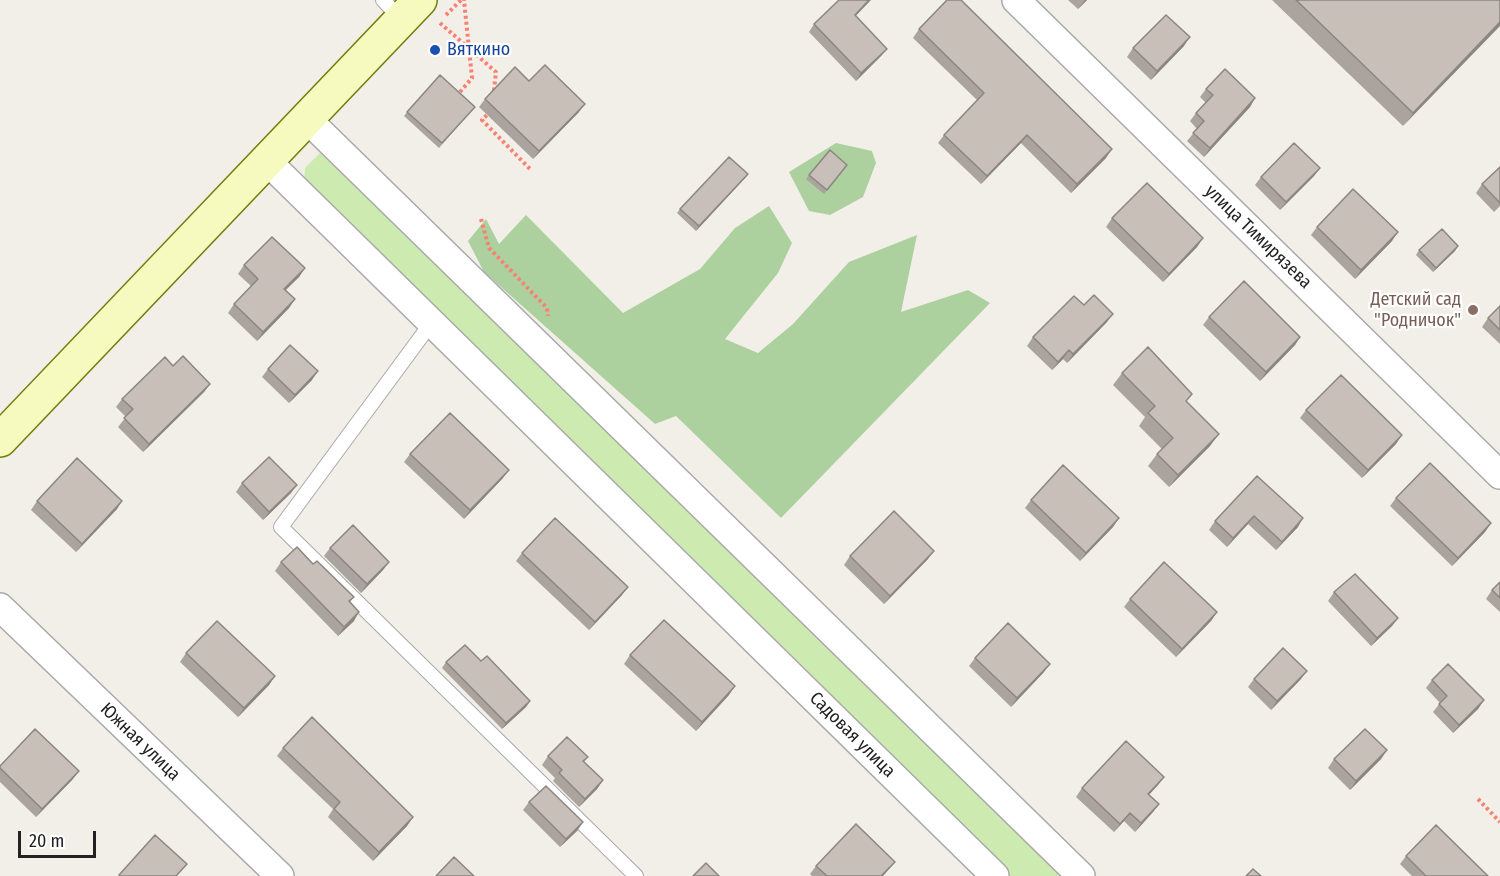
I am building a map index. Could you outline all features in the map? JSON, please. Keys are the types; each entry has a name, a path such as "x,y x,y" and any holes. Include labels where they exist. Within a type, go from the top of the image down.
{"street":[{"name":"улица Тимирязева","path":"1016,0 1500,475"},
{"path":"0,440 411,10"},
{"path":"307,119 1081,876"},
{"name":"Садовая улица","path":"266,160 995,876"},
{"name":"Южная улица","path":"0,607 280,876"}],"lane":[{"path":"432,322 281,527 636,876"}],"path":[{"path":"460,92 472,78 464,0"},
{"path":"411,10 469,48 496,72 494,90 501,100"},
{"path":"495,107 482,120 530,169"},
{"path":"481,219 489,248 547,308"},
{"path":"1478,800 1500,822"}],"green space":[{"path":"836,143 872,151 876,163 863,197 830,215 809,211 789,172"},
{"path":"321,152 333,154 1073,876 1009,876 304,181 305,168"},
{"path":"769,206 792,243 778,273 725,339 758,353 793,324 849,262 917,235 901,312 968,290 990,303 781,518 676,416 655,424 484,272 468,241 486,219 499,244 526,215 623,313 700,269 735,228"}],"building":[{"path":"839,0 869,0 855,15 887,49 861,73 814,24"},
{"path":"947,0 961,0 1112,149 1077,184 1027,135 987,176 944,135 984,93 919,29"},
{"path":"1296,0 1500,0 1500,22 1413,113"},
{"path":"1166,15 1190,37 1157,71 1133,48"},
{"path":"545,65 585,104 539,151 485,99 515,67 529,81"},
{"path":"1225,69 1255,98 1210,148 1193,133 1204,121 1196,113 1213,95 1206,89"},
{"path":"440,75 475,107 442,143 407,112"},
{"path":"1294,143 1320,168 1286,202 1261,177"},
{"path":"830,150 847,165 827,190 809,175"},
{"path":"729,157 748,174 699,226 680,209"},
{"path":"1500,167 1500,203 1482,184"},
{"path":"1147,183 1203,238 1169,274 1112,218"},
{"path":"1353,189 1398,232 1361,270 1317,227"},
{"path":"1442,229 1458,246 1436,268 1419,250"},
{"path":"272,237 305,268 284,289 295,299 263,332 234,304 258,279 244,265"},
{"path":"1244,281 1300,337 1266,372 1209,317"},
{"path":"1094,295 1113,314 1073,354 1069,350 1058,362 1033,337 1074,296 1084,305"},
{"path":"1500,306 1500,330 1488,318"},
{"path":"290,345 318,371 295,395 268,369"},
{"path":"1148,347 1192,394 1186,401 1219,434 1178,475 1157,454 1173,438 1148,413 1155,406 1122,373"},
{"path":"183,356 210,384 149,444 124,418 133,409 122,399 165,357 173,366"},
{"path":"1341,375 1402,435 1368,470 1306,410"},
{"path":"450,413 509,470 470,510 410,454"},
{"path":"269,457 297,485 269,512 242,483"},
{"path":"77,458 122,501 82,544 37,501"},
{"path":"1430,463 1491,523 1458,558 1396,498"},
{"path":"1063,465 1119,518 1086,553 1031,500"},
{"path":"1257,476 1303,518 1282,542 1254,516 1233,538 1215,521"},
{"path":"894,511 934,551 890,596 850,556"},
{"path":"555,518 628,587 595,622 522,553"},
{"path":"353,525 389,562 367,584 330,548"},
{"path":"297,547 313,564 317,561 354,597 349,601 359,612 344,627 281,562"},
{"path":"1164,562 1217,612 1182,649 1130,599"},
{"path":"1355,574 1398,618 1377,638 1334,592"},
{"path":"1500,582 1500,598 1492,590"},
{"path":"664,620 735,686 702,722 630,655"},
{"path":"217,621 275,676 244,708 186,653"},
{"path":"1008,623 1050,664 1017,698 975,658"},
{"path":"465,645 481,661 487,656 530,701 506,723 446,662"},
{"path":"1283,648 1307,671 1277,701 1254,679"},
{"path":"1448,664 1484,700 1459,725 1439,704 1447,696 1432,680"},
{"path":"312,717 413,817 379,852 334,809 340,802 283,748"},
{"path":"35,729 79,771 42,809 0,768"},
{"path":"1365,729 1387,750 1356,781 1334,759"},
{"path":"567,737 588,757 583,761 603,780 585,799 559,773 562,770 548,756"},
{"path":"1126,741 1164,777 1148,794 1159,804 1141,823 1130,813 1120,824 1082,788"},
{"path":"546,786 583,822 566,839 529,802"},
{"path":"856,824 895,862 881,876 827,876 816,866"},
{"path":"1436,825 1488,876 1426,876 1406,856"},
{"path":"155,835 187,864 176,876 120,876 119,875"},
{"path":"454,857 474,876 436,876"},
{"path":"706,863 719,876 693,876"},
{"path":"1253,869 1261,876 1246,876"}],"place":[{"name":"Вяткино","path":"435,50"},
{"name":"Детский сад \"Родничок\"","path":"1473,310"}]}
